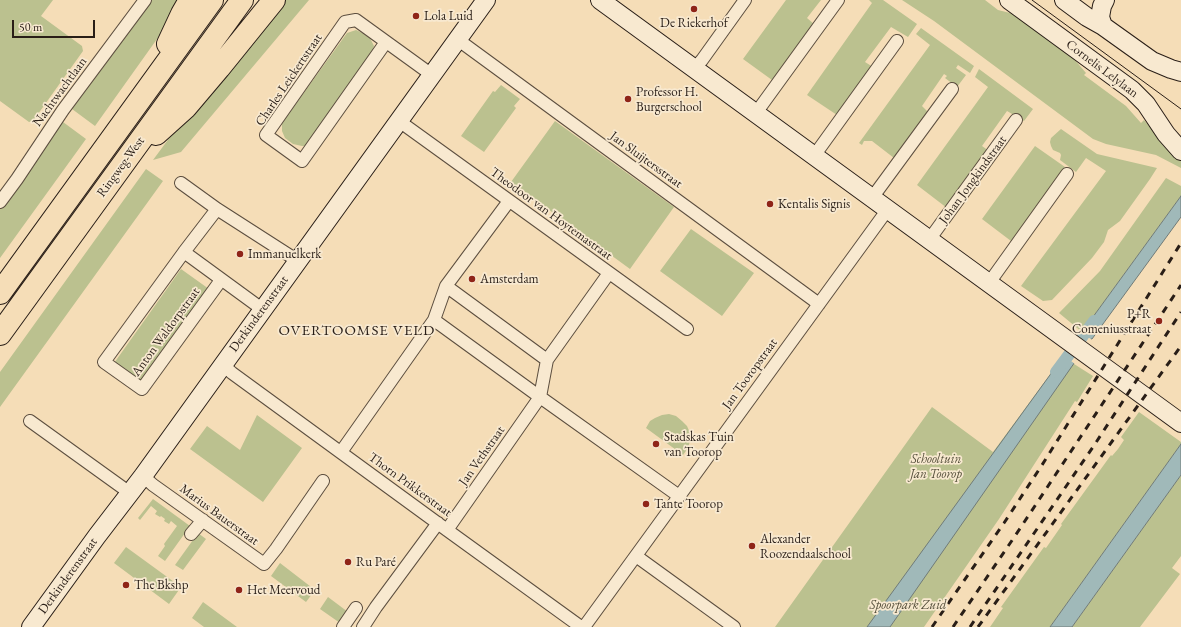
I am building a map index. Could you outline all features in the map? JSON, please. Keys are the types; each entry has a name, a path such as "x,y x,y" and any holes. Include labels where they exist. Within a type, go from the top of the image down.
{"highway":[{"path":"143,96 190,0"},
{"name":"Ringweg-West","path":"0,293 212,0"},
{"name":"Ringweg-West","path":"0,334 242,0"},
{"path":"124,162 186,107 274,0"}],"street":[{"name":"Nachtwachtlaan","path":"0,202 63,110 145,0"},
{"name":"Derkinderenstraat","path":"31,627 96,536 144,476 486,0"},
{"path":"600,0 1179,421"},
{"path":"694,69 745,0"},
{"path":"756,114 838,0"},
{"name":"Cornelis Lelylaan","path":"1008,0 1132,90 1146,104 1166,134 1181,151"},
{"path":"1103,26 1100,17 1105,0"},
{"path":"1073,2 1087,17 1103,26 1152,61 1181,72"},
{"name":"Charles Leickertstraat","path":"386,42 302,161 266,135 345,22 356,20 432,75"},
{"name":"Jan Sluijtersstraat","path":"457,39 819,304"},
{"path":"814,156 897,41"},
{"path":"872,198 952,89"},
{"name":"Johan Jongkindstraat","path":"930,240 1016,120"},
{"name":"Theodoor van Hoytemastraat","path":"400,121 687,329"},
{"path":"989,283 1067,174"},
{"path":"181,183 217,209 298,261"},
{"path":"340,452 434,320 446,286 509,201"},
{"name":"Anton Waldorpstraat","path":"217,209 104,362 142,389 221,280"},
{"name":"Jan Tooropstraat","path":"583,627 888,209"},
{"path":"184,252 262,310"},
{"path":"540,397 547,360 609,273"},
{"path":"446,286 547,360"},
{"path":"434,320 679,496"},
{"name":"Thorn Prikkerstraat","path":"223,365 442,527 583,627"},
{"name":"Jan Vethstraat","path":"366,622 442,527 540,397"},
{"path":"30,421 130,493"},
{"name":"Marius Bauerstraat","path":"144,476 153,485 264,564 276,549 322,481"},
{"path":"191,534 203,520"},
{"path":"636,556 734,627"},
{"path":"342,627 356,608"}],"green space":[{"path":"0,0 53,0 41,16 82,46 83,51 33,121 29,122 0,101"},
{"path":"152,0 183,0 95,126 72,109"},
{"path":"285,0 309,0 181,152 153,160 173,133"},
{"path":"786,0 821,0 807,18 814,24 772,80 743,59"},
{"path":"869,0 883,0 917,24 908,37 891,27 865,62 873,67 837,115 807,95 872,3"},
{"path":"902,0 985,0 998,10 1018,15 1063,46 1086,73 1084,75 1126,106 1141,123 1144,120 1169,149 1181,160 1181,168 1156,155 1106,144 1093,139 934,21"},
{"path":"921,28 974,66 970,73 958,65 956,68 966,75 957,87 945,78 947,76 944,74 922,106 928,112 894,158 872,141 864,141 862,145 859,143 930,45 916,34"},
{"path":"356,30 369,36 374,46 372,53 307,146 293,144 285,138 282,131 282,123 347,33"},
{"path":"979,69 1033,109 1024,121 1007,111 982,146 989,151 947,208 917,185 988,87 975,77"},
{"path":"501,85 520,99 514,106 516,108 484,152 461,136 493,91 495,92"},
{"path":"555,121 674,207 630,269 511,182"},
{"path":"63,122 86,139 0,258 0,209"},
{"path":"1061,129 1097,154 1157,168 1120,221 1108,230 1104,242 1092,258 1052,300 1043,301 1021,286 1106,171 1086,158 1076,172 1060,160 1060,153 1053,150 1050,142 1051,138"},
{"path":"1035,146 1065,167 1011,241 982,219"},
{"path":"146,169 163,181 0,407 0,372"},
{"path":"1166,178 1181,186 1181,196 1082,332 1059,313 1100,271"},
{"path":"691,229 754,273 722,316 660,271"},
{"path":"181,269 209,289 140,385 112,366"},
{"path":"1063,357 1093,376 1077,402 1075,401 999,519 924,627 775,627 932,407 993,452"},
{"path":"1139,412 1181,442 1181,444 1050,627 990,627 1003,608 1001,607 1044,547 1046,548 1062,525 1061,524 1111,455 1112,456 1118,449 1124,440 1121,437"},
{"path":"669,414 676,416 682,421 687,426 690,433 688,448 683,455 646,428 650,421 662,415"},
{"path":"257,415 302,448 263,502 190,449 207,426 240,450"},
{"path":"1181,475 1181,556 1172,568 1180,574 1140,627 1072,627"},
{"path":"153,499 190,526 165,561 158,556 165,546 164,544 177,526 171,521 169,524 164,521 165,519 155,514 157,511 151,506 140,520 138,518"},
{"path":"198,533 206,539 183,570 175,565"},
{"path":"126,547 181,587 169,604 114,563"},
{"path":"280,563 315,590 306,602 271,576"},
{"path":"328,597 348,612 340,623 320,609"},
{"path":"203,602 237,627 204,627 192,618"}],"water":[{"path":"1181,196 1181,217 1091,339 890,627 867,627 1063,357 1069,361 1087,336 1082,332"},
{"path":"1181,444 1181,475 1072,627 1050,627"}],"pier":[{"path":"1080,331 1092,340 1075,364 1063,355 1068,358 1085,336"}],"waterway":[{"path":"1056,372 1094,321"}],"tram line":[{"path":"1032,0 1181,109"}],"railway":[{"path":"932,627 1042,465 1181,243"},
{"path":"953,627 1181,285"},
{"path":"970,627 1095,444 1181,312"},
{"path":"978,627 1181,346"}],"place":[{"name":"De Riekerhof","path":"694,9"},
{"name":"Lola Luid","path":"416,16"},
{"name":"Professor H. Burgerschool","path":"628,99"},
{"name":"Kentalis Signis","path":"770,204"},
{"name":"Immanuelkerk","path":"240,254"},
{"name":"Amsterdam","path":"472,279"},
{"name":"P+R Comeniusstraat","path":"1159,321"},
{"name":"Stadskas Tuin van Toorop","path":"656,444"},
{"name":"Tante Toorop","path":"646,504"},
{"name":"Alexander Roozendaalschool","path":"752,546"},
{"name":"Ru Paré","path":"348,562"},
{"name":"The Bkshp","path":"126,585"},
{"name":"Het Meervoud","path":"239,590"}],"district":[{"name":"OVERTOOMSE VELD","path":"357,331"}],"park label":[{"name":"Schooltuin Jan Toorop","path":"936,466"},
{"name":"Spoorpark Zuid","path":"908,605"}]}
